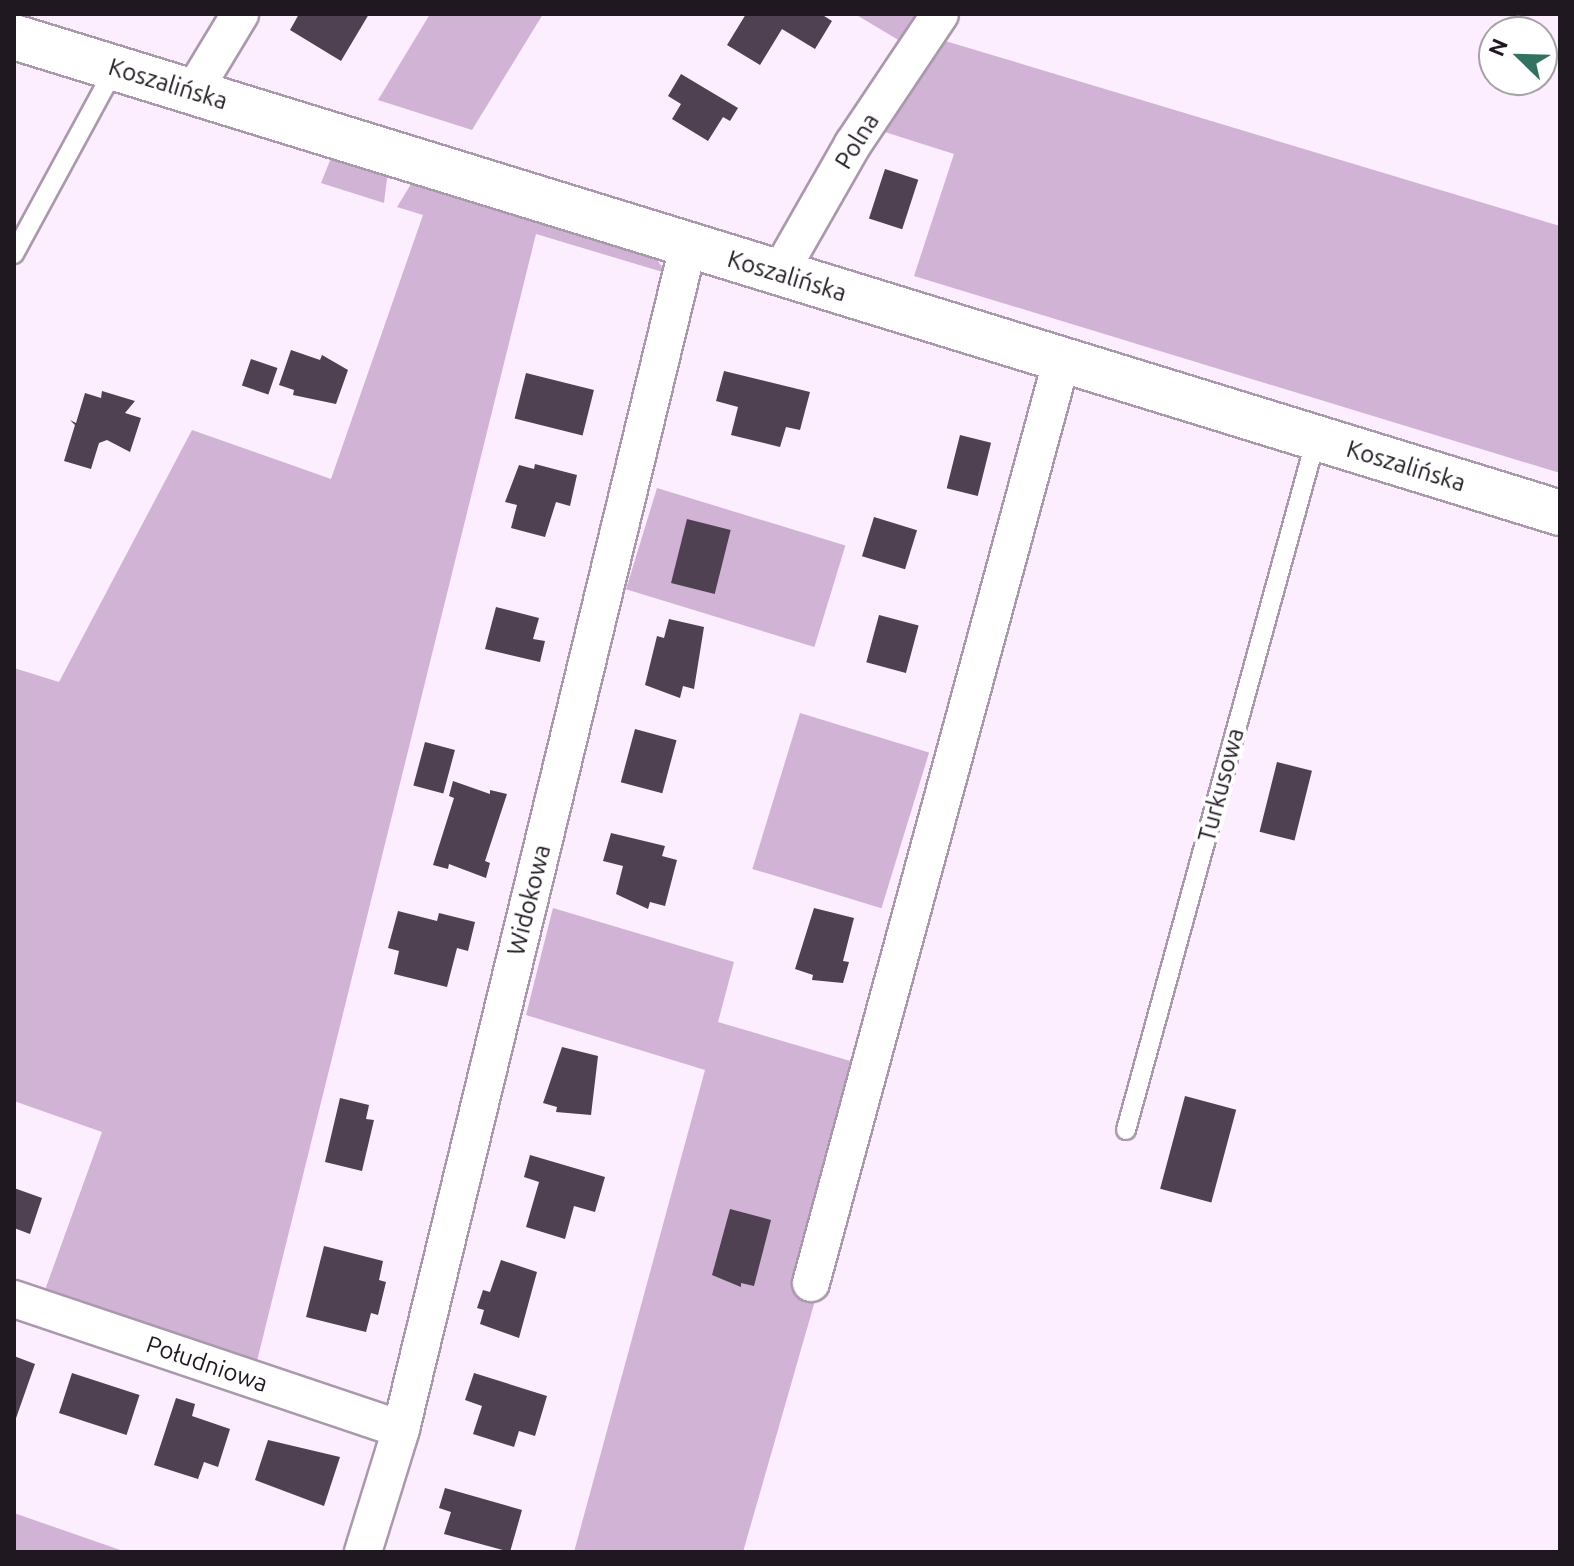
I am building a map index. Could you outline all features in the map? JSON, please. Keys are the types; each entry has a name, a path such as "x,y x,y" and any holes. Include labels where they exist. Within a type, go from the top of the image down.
{"street":[{"path":"193,92 240,14"},
{"name":"Polna","path":"780,272 853,144 940,14"},
{"name":"Koszalińska","path":"14,37 780,272 1061,362 1560,513"},
{"name":"Widokowa","path":"363,1552 401,1429 688,246"},
{"path":"811,1283 1061,362"},
{"name":"Południowa","path":"14,1299 401,1429"}],"lane":[{"path":"14,254 115,68"},
{"name":"Turkusowa","path":"1126,1130 1316,439"}],"shaded area":[{"path":"430,14 543,14 472,130 378,100"},
{"path":"855,14 916,14 900,41"},
{"path":"942,40 1560,226 1560,473 914,276 954,154 885,132"},
{"path":"333,153 388,170 384,203 321,183"},
{"path":"414,179 652,252 666,273 536,234 257,1361 45,1290 102,1132 14,1101 14,668 59,682 192,430 331,479 423,215 397,207"},
{"path":"657,488 845,546 814,647 626,589"},
{"path":"800,713 929,752 881,908 752,869"},
{"path":"553,908 734,962 718,1022 881,1070 743,1552 574,1552 705,1070 526,1015"},
{"path":"14,1513 126,1552 14,1552"}],"building":[{"path":"299,14 369,14 341,61 290,30"},
{"path":"746,14 821,14 832,21 815,49 782,29 760,65 727,45"},
{"path":"681,74 738,108 730,121 723,117 708,141 672,119 681,104 668,96"},
{"path":"885,169 918,180 902,229 869,218"},
{"path":"291,350 320,360 322,355 348,370 336,404 293,395 294,390 279,385"},
{"path":"251,359 277,368 268,395 242,385"},
{"path":"724,371 810,392 800,430 786,427 780,447 731,435 738,407 716,401"},
{"path":"526,373 594,390 583,436 515,419"},
{"path":"102,391 135,401 125,413 141,418 130,452 107,440 99,443 91,469 64,461 75,425 70,420 76,423 85,393 101,398"},
{"path":"960,435 991,443 978,496 947,488"},
{"path":"535,464 577,475 570,506 556,502 545,537 511,528 517,505 505,502 519,465 534,469"},
{"path":"874,517 917,530 905,569 862,556"},
{"path":"687,519 731,530 715,594 671,583"},
{"path":"496,607 539,618 533,639 545,641 540,662 485,649"},
{"path":"879,615 919,626 906,673 866,662"},
{"path":"669,619 704,627 694,689 683,686 680,698 645,685 657,636 664,638"},
{"path":"635,729 677,740 662,793 621,782"},
{"path":"425,742 455,750 443,793 413,785"},
{"path":"1277,762 1312,771 1295,841 1260,832"},
{"path":"453,781 490,794 490,790 507,794 485,861 490,863 486,878 449,864 448,869 433,865 454,798 449,796"},
{"path":"611,833 665,846 662,856 677,860 665,906 650,902 648,909 616,894 623,866 603,861"},
{"path":"814,908 854,918 843,961 849,962 843,983 812,980 813,975 795,969"},
{"path":"398,911 437,921 439,913 475,922 468,951 457,948 447,987 394,974 399,951 388,948"},
{"path":"562,1047 598,1056 591,1115 556,1112 557,1107 543,1103"},
{"path":"1185,1096 1236,1110 1211,1202 1160,1189"},
{"path":"340,1098 369,1105 366,1119 374,1120 362,1171 325,1162"},
{"path":"530,1155 605,1177 595,1212 574,1206 565,1239 526,1227 539,1182 524,1177"},
{"path":"14,1188 42,1198 30,1234 14,1228"},
{"path":"730,1209 771,1220 754,1286 741,1283 741,1287 712,1275"},
{"path":"324,1246 383,1261 379,1280 386,1282 378,1315 371,1313 366,1332 306,1317"},
{"path":"501,1260 537,1272 519,1338 480,1324 484,1310 477,1308 483,1290 490,1292"},
{"path":"14,1356 35,1364 14,1424"},
{"path":"72,1373 140,1395 127,1435 59,1413"},
{"path":"474,1373 547,1396 535,1436 519,1431 514,1447 473,1434 482,1406 465,1400"},
{"path":"176,1398 195,1404 192,1416 230,1429 218,1467 204,1462 198,1479 154,1465"},
{"path":"268,1440 340,1457 324,1506 255,1480"},
{"path":"445,1488 522,1510 510,1552 444,1534 451,1512 439,1508"}]}
